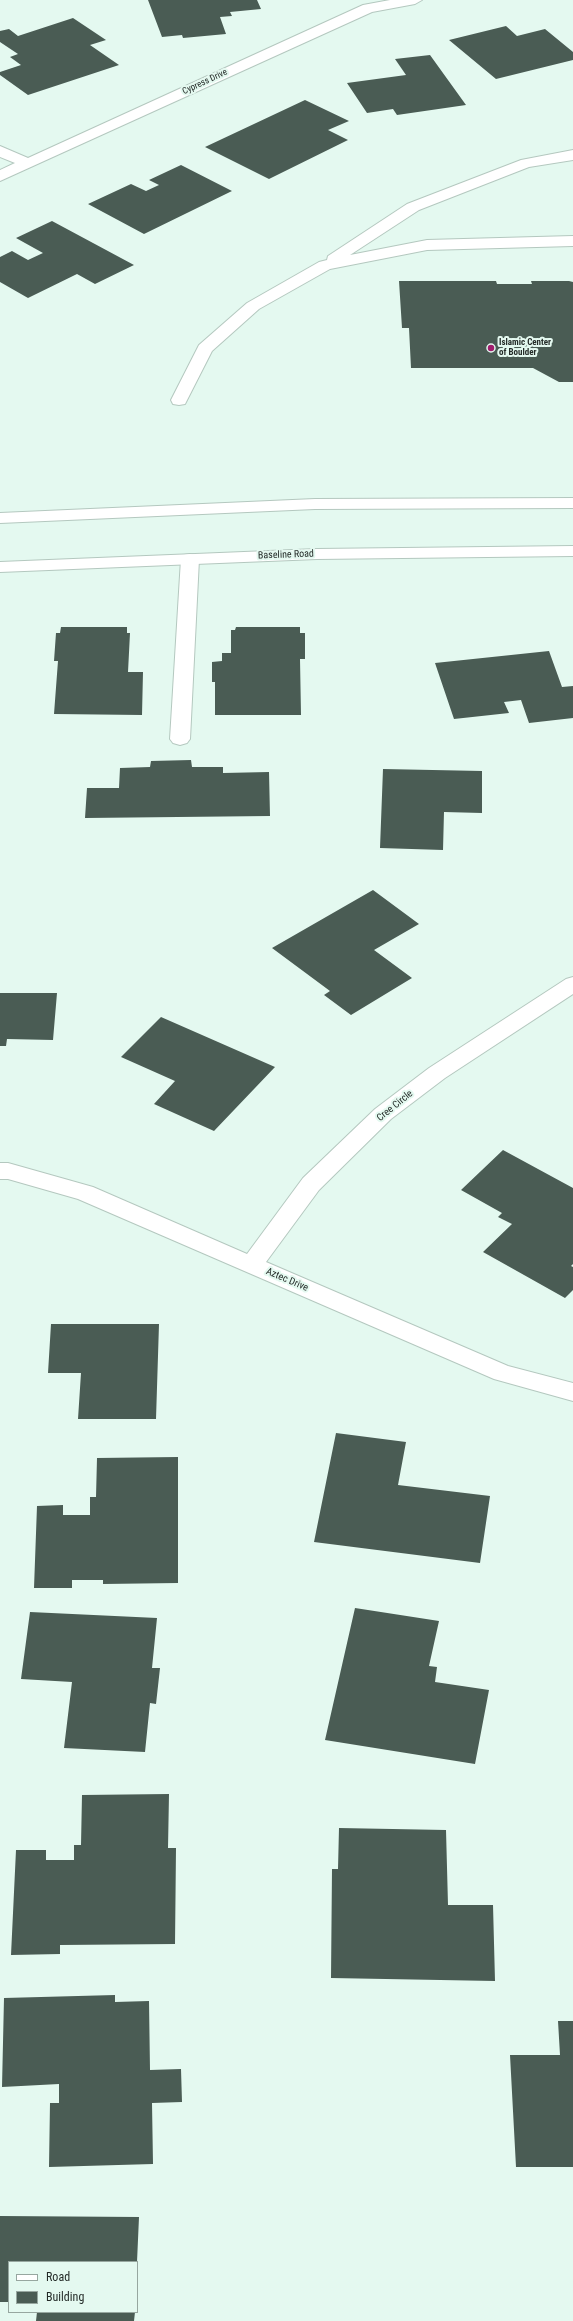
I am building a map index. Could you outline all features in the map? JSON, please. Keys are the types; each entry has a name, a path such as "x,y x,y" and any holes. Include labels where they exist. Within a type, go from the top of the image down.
{"street":[{"name":"Cypress Drive","path":"0,176 363,4 415,0"},
{"path":"0,151 27,163"},
{"path":"180,400 205,349 253,306 325,265 413,207 526,163 573,155"},
{"path":"325,265 428,244 573,241"},
{"path":"0,518 315,504 573,503"},
{"name":"Baseline Road","path":"0,567 50,567 317,554 573,551"},
{"path":"180,739 190,559"},
{"name":"Cree Circle","path":"251,1265 311,1184 383,1114 438,1073 573,984"},
{"name":"Aztec Drive","path":"0,1171 8,1171 84,1193 502,1374 573,1392"}],"building":[{"path":"148,0 257,0 261,9 230,12 232,16 220,17 226,34 183,38 182,35 162,37"},
{"path":"73,18 106,40 90,45 119,65 28,95 0,75 0,72 21,65 10,57 18,54 0,42 0,31 9,29 18,36"},
{"path":"506,26 517,36 545,29 573,52 573,60 496,79 449,40"},
{"path":"430,55 466,105 397,115 393,109 367,113 347,83 406,75 395,59"},
{"path":"305,100 349,121 328,130 348,140 269,179 205,147"},
{"path":"181,165 232,191 144,234 88,204 131,184 146,191 159,185 149,180"},
{"path":"52,221 134,265 95,284 77,274 28,298 0,282 0,257 12,251 28,260 43,253 16,238"},
{"name":"Islamic Center of Boulder","path":"399,281 496,281 497,284 532,284 531,281 573,282 573,382 559,382 533,368 411,368 409,328 402,328"},
{"path":"61,627 127,627 127,633 130,633 128,672 143,672 142,715 54,714 58,661 54,661 56,633 60,633"},
{"path":"236,627 300,627 300,633 305,633 305,659 300,659 301,715 215,715 215,682 212,682 212,662 222,661 222,653 231,653 231,630 235,630"},
{"path":"549,651 562,687 573,686 573,718 529,723 521,700 504,702 509,713 454,719 435,663"},
{"path":"191,760 192,767 223,767 223,773 269,772 270,816 85,818 87,788 119,788 120,768 150,767 151,761"},
{"path":"383,769 482,771 482,813 444,812 443,850 380,848"},
{"path":"373,890 419,924 374,950 412,978 351,1015 324,995 330,991 272,948"},
{"path":"0,993 57,993 53,1040 7,1039 6,1046 0,1046"},
{"path":"161,1017 275,1067 214,1131 154,1104 175,1081 121,1057"},
{"path":"503,1150 573,1188 573,1264 571,1266 573,1267 573,1290 565,1298 483,1252 512,1224 498,1217 502,1213 461,1190"},
{"path":"51,1324 159,1324 156,1419 78,1419 81,1373 48,1373"},
{"path":"336,1433 406,1442 398,1485 490,1496 480,1563 314,1542"},
{"path":"178,1457 178,1583 103,1584 103,1580 72,1580 72,1588 34,1588 37,1506 63,1505 63,1515 90,1515 90,1497 96,1497 97,1458"},
{"path":"355,1608 439,1621 429,1666 437,1667 435,1682 489,1690 475,1764 325,1740"},
{"path":"30,1612 157,1618 152,1668 160,1668 156,1704 150,1703 145,1752 64,1748 72,1682 21,1679"},
{"path":"169,1794 168,1848 176,1848 175,1944 60,1945 60,1954 11,1955 16,1850 46,1850 46,1860 74,1860 74,1845 81,1845 82,1795"},
{"path":"339,1828 446,1830 448,1905 493,1905 495,1981 331,1978 332,1869 338,1869"},
{"path":"115,1995 115,2002 149,2001 150,2070 181,2069 182,2102 152,2103 153,2164 49,2167 50,2103 59,2103 59,2084 2,2087 4,1998"},
{"path":"558,2021 573,2021 573,2167 516,2167 510,2055 560,2055"},
{"path":"0,2216 139,2217 137,2261 8,2261 8,2302 0,2302"},
{"path":"37,2313 135,2313 134,2321 36,2321"}],"place":[{"name":"Islamic Center of Boulder","path":"491,348"}]}
